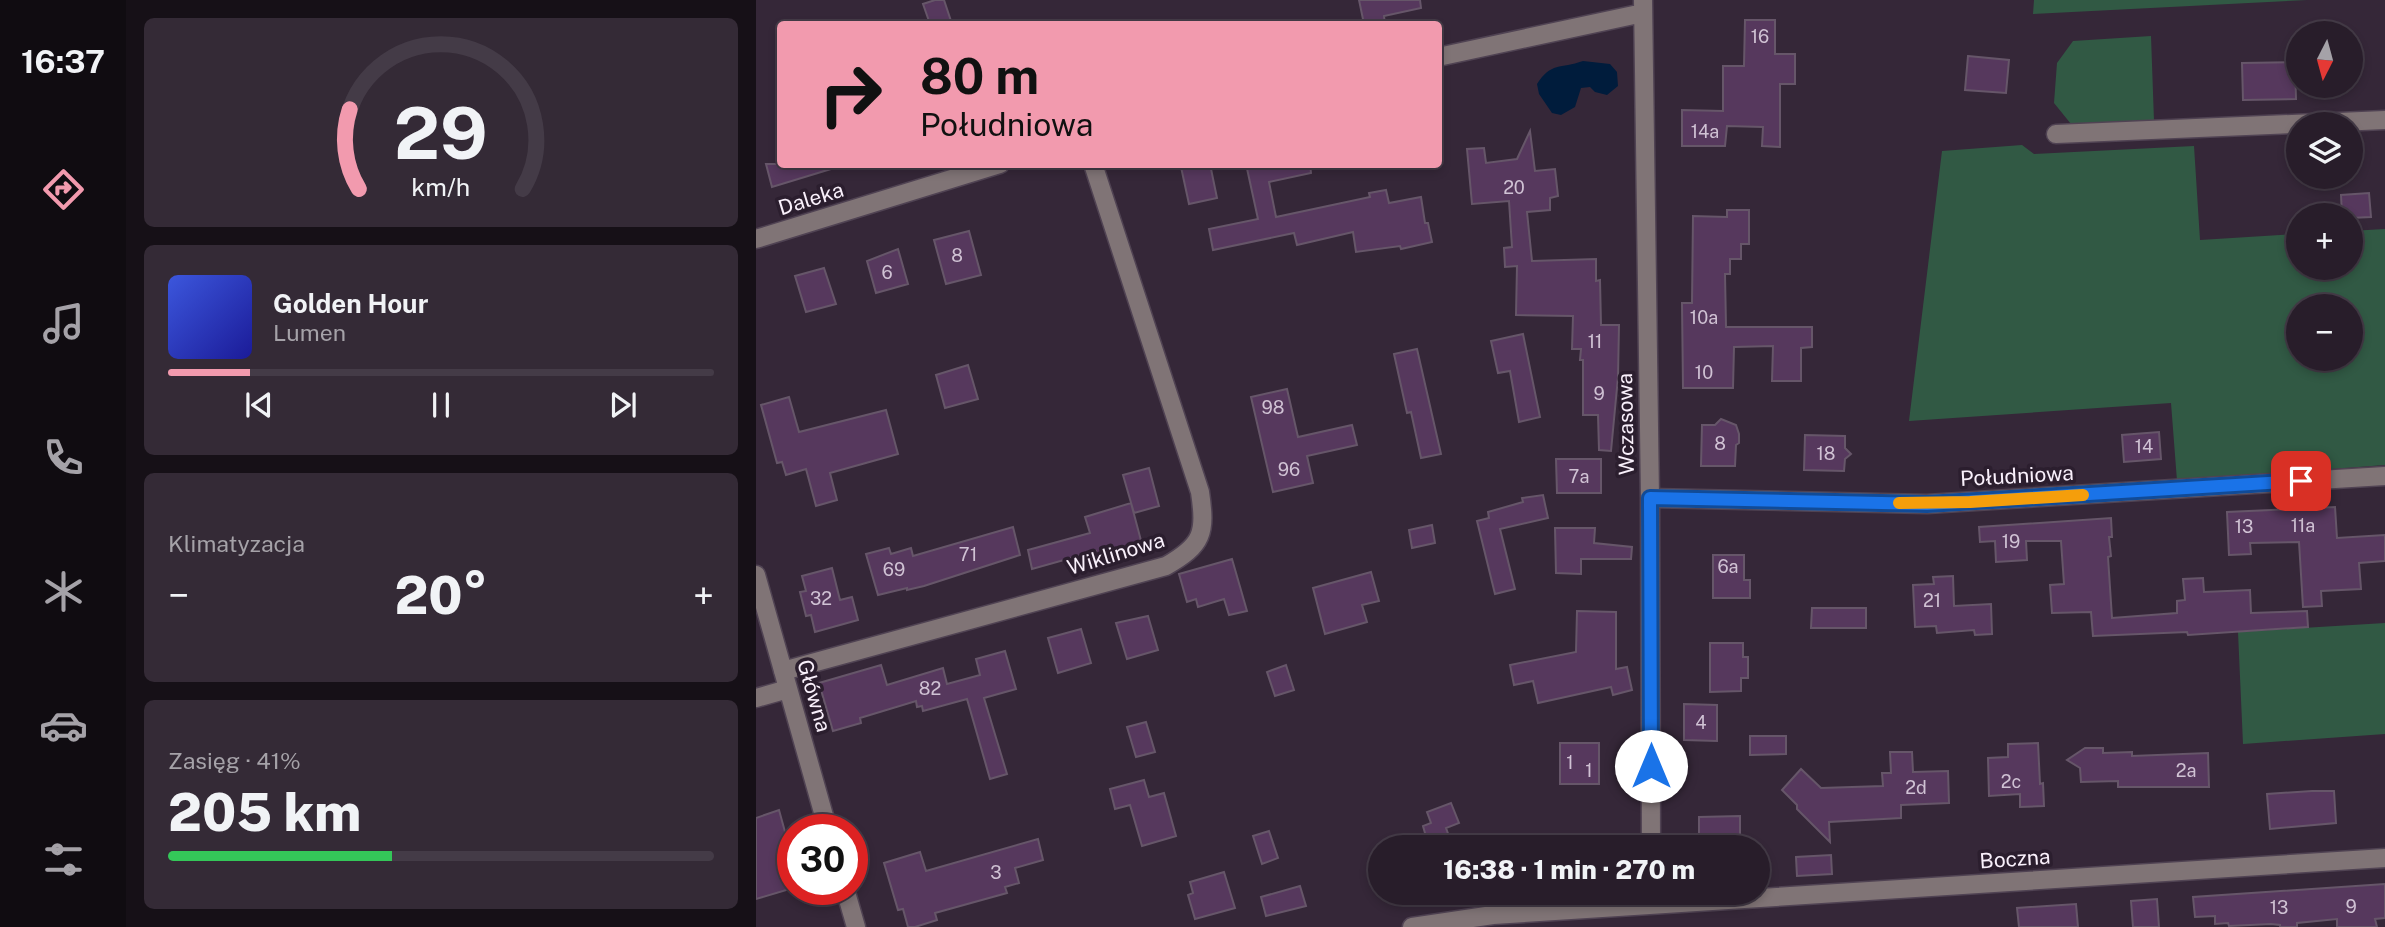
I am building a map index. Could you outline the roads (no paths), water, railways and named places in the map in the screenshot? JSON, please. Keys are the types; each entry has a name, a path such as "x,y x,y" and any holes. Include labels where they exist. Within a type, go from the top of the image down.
{"street":[{"path":"1442,56 1643,7"},
{"name":"Wczasowa","path":"1643,7 1650,498 1651,835"},
{"path":"2056,134 2385,120"},
{"name":"Daleka","path":"756,239 987,168"},
{"name":"Wiklinowa","path":"783,671 1166,566 1187,554 1200,536 1204,517 1200,492 1094,168"},
{"name":"Południowa","path":"1650,498 1927,504 2385,476"},
{"name":"Główna","path":"756,575 823,814"},
{"path":"756,698 788,689"},
{"name":"Boczna","path":"1770,892 2385,858"},
{"path":"850,905 856,927"},
{"name":"Boczna","path":"1412,927 1455,917 1590,905"}],"water":[{"path":"1583,61 1610,64 1617,72 1618,86 1607,95 1595,92 1590,87 1581,88 1575,107 1561,115 1552,113 1539,94 1537,84 1552,69"}]}
